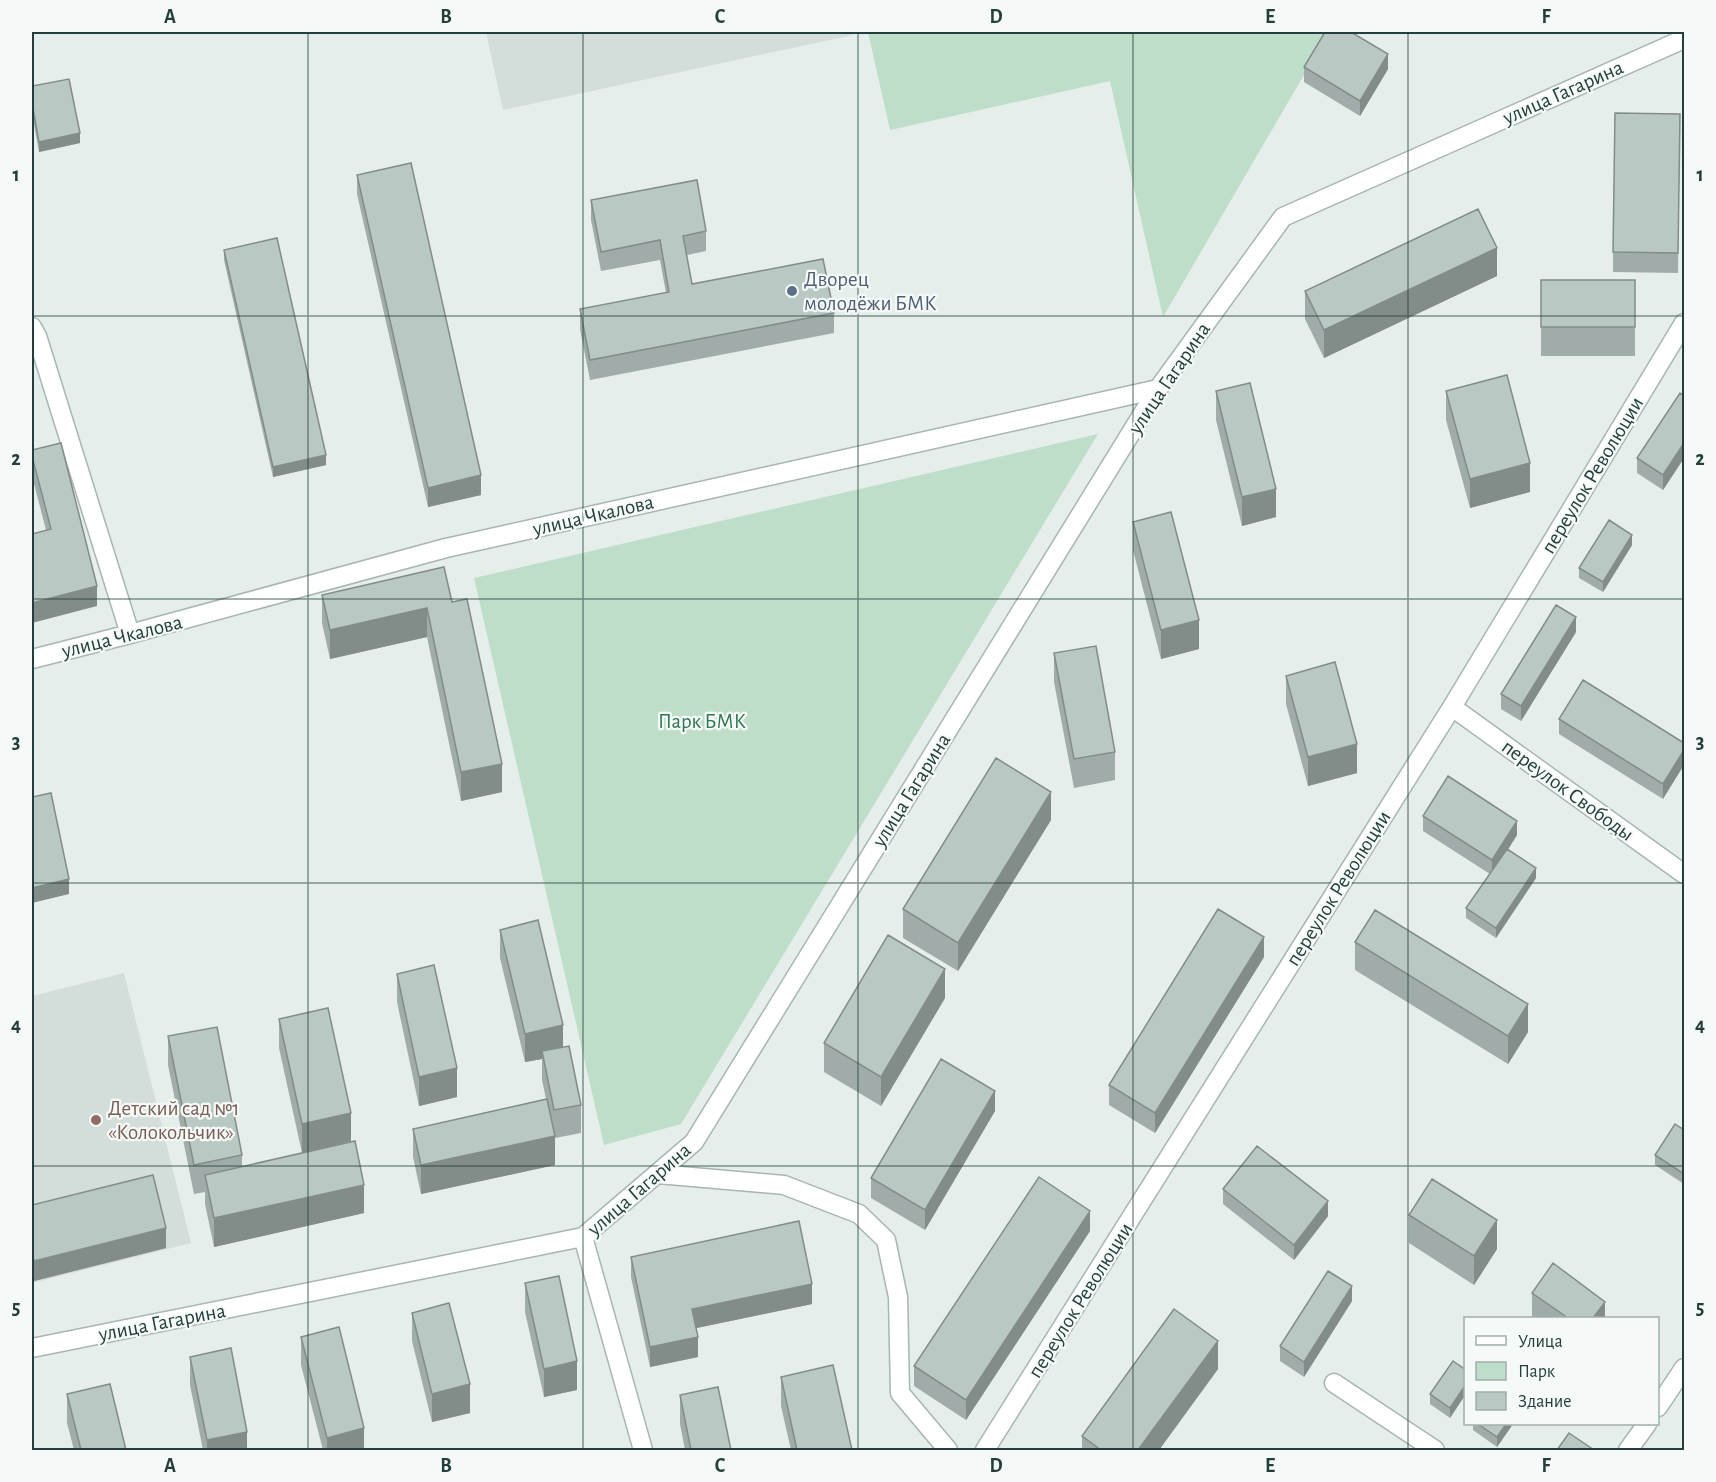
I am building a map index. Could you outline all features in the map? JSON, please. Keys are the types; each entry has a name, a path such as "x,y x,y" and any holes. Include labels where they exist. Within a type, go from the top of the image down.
{"street":[{"name":"улица Гагарина","path":"32,1348 583,1237 694,1143 1158,389 1283,217 1684,39"},
{"name":"переулок Революции","path":"985,1450 1452,707 1684,323"},
{"path":"32,327 37,336 130,634"},
{"name":"улица Чкалова","path":"32,659 446,548 1158,389"},
{"name":"переулок Свободы","path":"1452,707 1684,874"},
{"path":"658,1174 784,1185 859,1214 886,1240 898,1297 900,1393 948,1450"},
{"path":"583,1237 643,1450"},
{"path":"1659,1406 1684,1368"},
{"path":"1334,1383 1435,1450"},
{"path":"1628,1450 1646,1425"}],"shaded area":[{"path":"486,32 852,32 853,35 503,110"},
{"name":"Детский сад №1 «Колокольчик»","path":"124,973 191,1243 32,1283 32,996"}],"green space":[{"path":"868,32 1329,32 1163,317 1110,81 890,130"},
{"name":"Парк БМК","path":"1098,434 681,1124 604,1145 474,578"}],"building":[{"path":"1325,32 1351,32 1388,54 1360,101 1304,67"},
{"path":"69,79 80,133 39,142 32,103 32,86"},
{"path":"1615,113 1680,114 1678,253 1613,252"},
{"path":"411,163 481,475 428,488 357,175"},
{"name":"Дворец молодёжи БМК","path":"697,180 706,231 683,236 692,284 823,259 834,313 590,360 580,309 669,292 660,240 601,252 591,200"},
{"path":"1478,209 1497,248 1324,330 1305,291"},
{"path":"277,238 326,455 273,467 224,250"},
{"path":"1541,280 1635,280 1635,327 1541,327"},
{"path":"1507,375 1530,463 1470,479 1446,391"},
{"path":"1250,383 1276,489 1242,497 1216,391"},
{"path":"1680,393 1684,396 1684,443 1663,475 1637,458"},
{"path":"61,443 97,586 32,603 32,534 51,529 32,450"},
{"path":"1171,512 1199,620 1161,630 1133,522"},
{"path":"1609,520 1632,535 1603,582 1579,568"},
{"path":"444,567 452,602 467,599 502,764 461,772 427,608 330,630 322,595"},
{"path":"1556,605 1576,617 1521,706 1501,694"},
{"path":"1096,646 1115,752 1074,759 1054,653"},
{"path":"1335,662 1357,744 1308,757 1286,676"},
{"path":"1583,680 1684,743 1684,750 1663,784 1559,719"},
{"path":"996,758 1051,792 958,943 903,909"},
{"path":"1448,776 1517,821 1492,860 1423,816"},
{"path":"51,793 69,879 32,888 32,797"},
{"path":"1507,849 1536,868 1496,928 1466,908"},
{"path":"1218,909 1264,937 1155,1113 1109,1085"},
{"path":"1375,910 1528,1004 1508,1036 1355,942"},
{"path":"538,920 563,1025 525,1034 500,930"},
{"path":"888,935 945,969 881,1077 824,1043"},
{"path":"434,965 457,1068 419,1077 397,974"},
{"path":"328,1008 351,1113 302,1124 279,1019"},
{"path":"217,1027 242,1155 194,1165 168,1036"},
{"path":"569,1046 581,1105 554,1110 542,1051"},
{"path":"941,1059 995,1091 925,1210 871,1178"},
{"path":"547,1099 555,1136 421,1165 413,1129"},
{"path":"1675,1124 1684,1130 1684,1174 1655,1155"},
{"path":"355,1141 364,1185 214,1218 205,1175"},
{"path":"1257,1146 1328,1201 1294,1245 1223,1189"},
{"path":"153,1175 166,1228 34,1261 32,1205"},
{"path":"1039,1177 1090,1211 966,1400 914,1366"},
{"path":"1432,1179 1497,1220 1474,1256 1409,1215"},
{"path":"799,1221 812,1284 692,1309 698,1337 650,1347 631,1257"},
{"path":"1553,1263 1605,1302 1594,1317 1567,1317 1532,1293"},
{"path":"1328,1271 1352,1286 1304,1362 1280,1346"},
{"path":"559,1276 577,1361 544,1369 525,1283"},
{"path":"449,1303 470,1384 432,1394 412,1313"},
{"path":"1174,1309 1218,1341 1138,1450 1101,1450 1082,1436"},
{"path":"339,1327 364,1428 327,1438 301,1337"},
{"path":"231,1348 247,1432 207,1440 190,1357"},
{"path":"1453,1361 1464,1369 1464,1387 1450,1408 1430,1394"},
{"path":"833,1365 852,1450 797,1450 781,1377"},
{"path":"110,1384 126,1450 81,1450 67,1394"},
{"path":"718,1387 731,1450 691,1450 680,1395"},
{"path":"1479,1425 1505,1425 1497,1437"},
{"path":"1569,1433 1594,1450 1557,1450"}],"place":[{"name":"Дворец молодёжи БМК","path":"792,291"},
{"name":"Детский сад №1 «Колокольчик»","path":"96,1120"}]}
